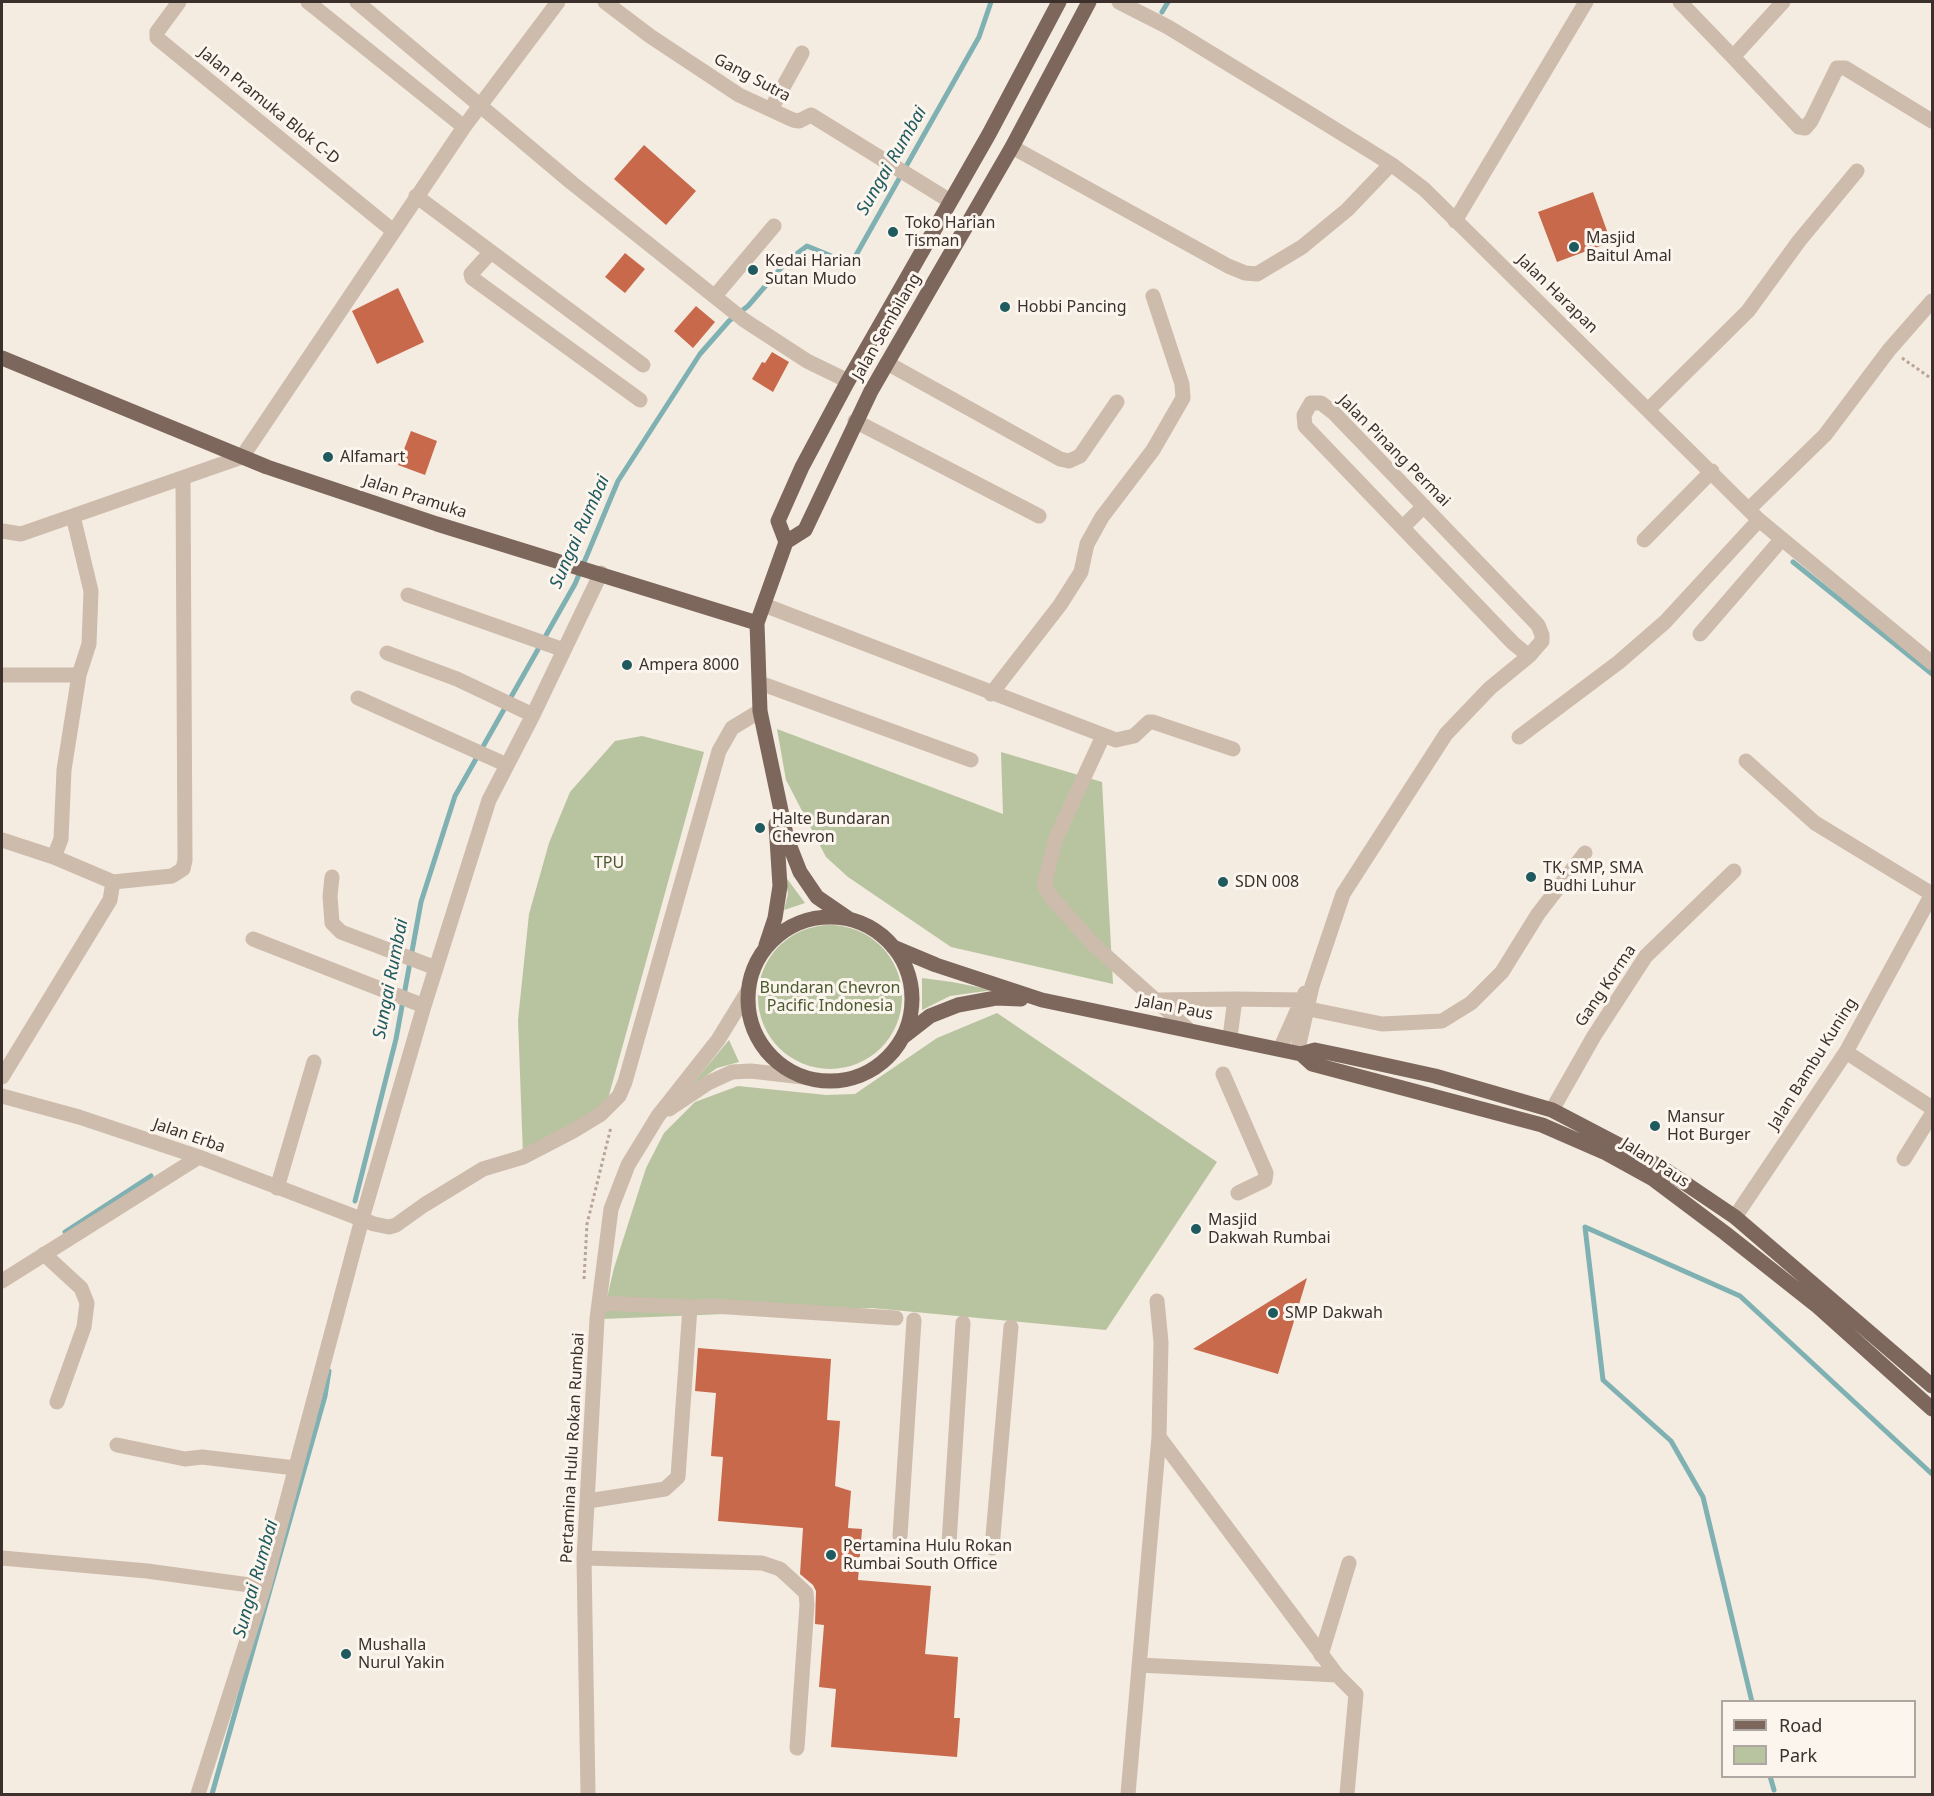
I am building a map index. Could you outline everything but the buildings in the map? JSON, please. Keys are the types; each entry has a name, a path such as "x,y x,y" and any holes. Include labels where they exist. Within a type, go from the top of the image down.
{"main road":[{"name":"Jalan Sembilang","path":"778,521 802,467 848,381 1059,2"},
{"name":"Jalan Sembilang","path":"805,530 855,421 1012,147 1089,2"},
{"name":"Jalan Pramuka","path":"2,358 242,457 338,492 757,623"},
{"path":"778,521 805,530"},
{"path":"778,521 786,542"},
{"path":"774,782 780,886 775,918 764,949 754,967 748,991 748,1015 756,1036 768,1054 784,1068 803,1077 823,1082 860,1076 874,1070 892,1054 903,1037 910,1016 912,993 906,969 893,946 873,929 849,919 817,897 800,872 787,839 760,711 757,623 786,542 805,530"},
{"path":"764,949 780,933 800,922 824,917 849,919"},
{"name":"Jalan Paus","path":"893,946 936,965 1042,999 1299,1053 1315,1050 1401,1069 1552,1110 1661,1167 1735,1217 1932,1386"},
{"name":"Jalan Paus","path":"903,1037 930,1016 957,1005 996,998 1042,999"},
{"name":"Jalan Paus","path":"1299,1053 1312,1064 1542,1125 1614,1157 1653,1179 1807,1298 1932,1410"}],"street":[{"name":"Jalan Pramuka Blok C-D","path":"179,2 157,32 157,38 392,231"},
{"path":"308,2 464,127"},
{"path":"357,2 479,105 738,315 807,361 848,381"},
{"path":"2,531 21,534 242,457 479,105 558,2"},
{"name":"Gang Sutra","path":"605,2 709,76 740,95 799,121 812,115 950,201"},
{"name":"Jalan Harapan","path":"1119,2 1168,27 1391,164 1424,189 1754,514 1782,540 1932,663"},
{"path":"1455,221 1586,2"},
{"path":"1680,2 1799,127 1805,128 1811,121 1838,68 1845,68 1931,116"},
{"path":"1733,57 1783,2"},
{"path":"771,109 802,53"},
{"path":"1012,147 1228,266 1245,273 1257,274 1311,240 1347,210 1391,164"},
{"path":"1649,409 1748,311 1799,241 1857,171"},
{"path":"416,196 643,365"},
{"path":"715,296 774,226"},
{"path":"490,253 471,274 472,278 640,400"},
{"path":"991,694 1060,605 1081,572 1087,544 1096,526 1153,450 1183,398 1182,384 1153,296"},
{"path":"1519,737 1619,662 1665,622 1754,514 1825,435 1889,350 1932,301"},
{"path":"887,363 1060,459 1070,461 1080,456 1117,402"},
{"name":"Jalan Pinang Permai","path":"1280,1049 1305,1005 1343,894 1446,734 1490,688 1529,656 1542,641 1538,625 1334,413 1321,404 1311,403 1304,415 1305,426 1513,643 1529,656"},
{"path":"855,421 1039,516"},
{"path":"1644,540 1712,471"},
{"path":"2,840 54,857 113,882 154,876 172,876 183,868 185,860 183,478"},
{"path":"1404,527 1424,506"},
{"path":"54,857 61,840 64,770 79,675 89,644 91,591 73,516"},
{"path":"1700,634 1782,540"},
{"path":"198,1794 264,1587 418,1003 436,968 489,800 533,715 557,647 601,573"},
{"path":"408,595 557,647"},
{"path":"764,606 1116,740 1127,740 1149,722 1153,722 1233,749"},
{"path":"387,653 458,679 533,715"},
{"path":"2,675 79,675"},
{"path":"760,683 971,760"},
{"path":"358,698 507,765"},
{"name":"Jalan Erba","path":"2,1096 79,1117 199,1157 362,1219 389,1227 396,1225 423,1204 483,1169 523,1157 573,1131 601,1114 619,1096 629,1070 718,751 732,728 760,711"},
{"path":"1103,736 1056,838 1044,885 1052,898 1094,945 1188,1029"},
{"path":"1746,761 1815,823 1932,894"},
{"path":"1158,1000 1235,999 1305,1005 1382,1024 1442,1021 1471,1003 1502,972 1538,914 1585,854"},
{"name":"Gang Korma","path":"1552,1110 1594,1036 1646,956 1734,871"},
{"path":"332,877 330,896 332,923 341,932 436,968"},
{"path":"2,1077 110,900 113,882"},
{"name":"Jalan Bambu Kuning","path":"1735,1217 1846,1052 1932,894"},
{"path":"253,939 418,1003"},
{"name":"Pertamina Hulu Rokan Rumbai","path":"588,1794 584,1558 599,1303 611,1209 628,1165 658,1116 718,1040 748,991"},
{"path":"1230,1037 1235,999"},
{"name":"Jalan Pinang Permai","path":"1299,1053 1305,1005"},
{"path":"1846,1052 1932,1108"},
{"path":"277,1188 314,1062"},
{"name":"Pertamina Hulu Rokan Rumbai","path":"658,1116 708,1083 732,1072 751,1071 803,1077"},
{"path":"1223,1074 1266,1173 1265,1180 1238,1193"},
{"path":"1904,1159 1932,1114"},
{"path":"2,1281 199,1157"},
{"path":"44,1254 81,1288 87,1303 84,1328 57,1402"},
{"path":"1128,1794 1159,1437 1161,1342 1157,1301"},
{"path":"599,1303 714,1306 896,1318"},
{"path":"588,1501 665,1489 678,1477 690,1307"},
{"path":"900,1536 914,1320"},
{"path":"949,1543 963,1323"},
{"path":"992,1548 1011,1327"},
{"path":"1159,1437 1336,1675 1356,1694 1347,1794"},
{"path":"117,1444 185,1459 202,1457 296,1468"},
{"path":"2,1558 136,1570 264,1587"},
{"path":"584,1558 762,1563 780,1569 806,1593 797,1748"},
{"path":"1321,1655 1349,1563"},
{"path":"1139,1665 1336,1675"}],"path":[{"path":"1889,350 1932,379"}],"green space":[{"path":"777,729 1003,814 1001,752 1102,782 1113,984 951,947 848,877 826,857 786,780"},
{"name":"TPU","path":"642,736 704,752 606,1106 523,1155 518,1020 529,914 549,843 570,792 615,741"},
{"path":"785,876 805,903 784,910 788,894"},
{"name":"Bundaran Chevron Pacific Indonesia","path":"830,925 857,931 870,937 881,946 890,957 896,970 902,997 896,1024 890,1037 881,1048 870,1057 857,1063 830,1069 803,1063 790,1057 779,1048 770,1037 764,1024 758,997 764,970 770,957 779,946 790,937 803,931"},
{"path":"922,978 993,990 950,996 922,1010"},
{"path":"997,1013 1217,1162 1106,1330 872,1308 602,1319 614,1268 646,1168 664,1133 695,1102 738,1086 826,1095 855,1094 937,1038"},
{"path":"729,1040 739,1062 717,1068 689,1088"}],"waterway":[{"name":"Sungai Rumbai","path":"355,1201 396,1039 421,902 455,796 575,584 618,481 700,354 729,321 748,306 787,261 807,246 851,264 979,37 991,2"},
{"path":"1162,12 1168,2"},
{"path":"1793,562 1932,674"},
{"path":"65,1232 151,1176"},
{"path":"1585,1227 1603,1380 1671,1441 1703,1497 1752,1700"},
{"path":"1585,1227 1740,1296 1932,1474"},
{"name":"Sungai Rumbai","path":"212,1794 325,1396 329,1371"},
{"path":"1771,1778 1774,1790"}],"place":[{"name":"Toko Harian Tisman","path":"893,232"},
{"name":"Masjid Baitul Amal","path":"1574,247"},
{"name":"Kedai Harian Sutan Mudo","path":"753,270"},
{"name":"Hobbi Pancing","path":"1005,307"},
{"name":"Alfamart","path":"328,457"},
{"name":"Ampera 8000","path":"627,665"},
{"name":"Halte Bundaran Chevron","path":"760,828"},
{"name":"TK, SMP, SMA Budhi Luhur","path":"1531,877"},
{"name":"SDN 008","path":"1223,882"},
{"name":"Mansur Hot Burger","path":"1655,1126"},
{"name":"Masjid Dakwah Rumbai","path":"1196,1229"},
{"name":"SMP Dakwah","path":"1273,1313"},
{"name":"Pertamina Hulu Rokan Rumbai South Office","path":"831,1555"},
{"name":"Mushalla Nurul Yakin","path":"346,1654"}]}
